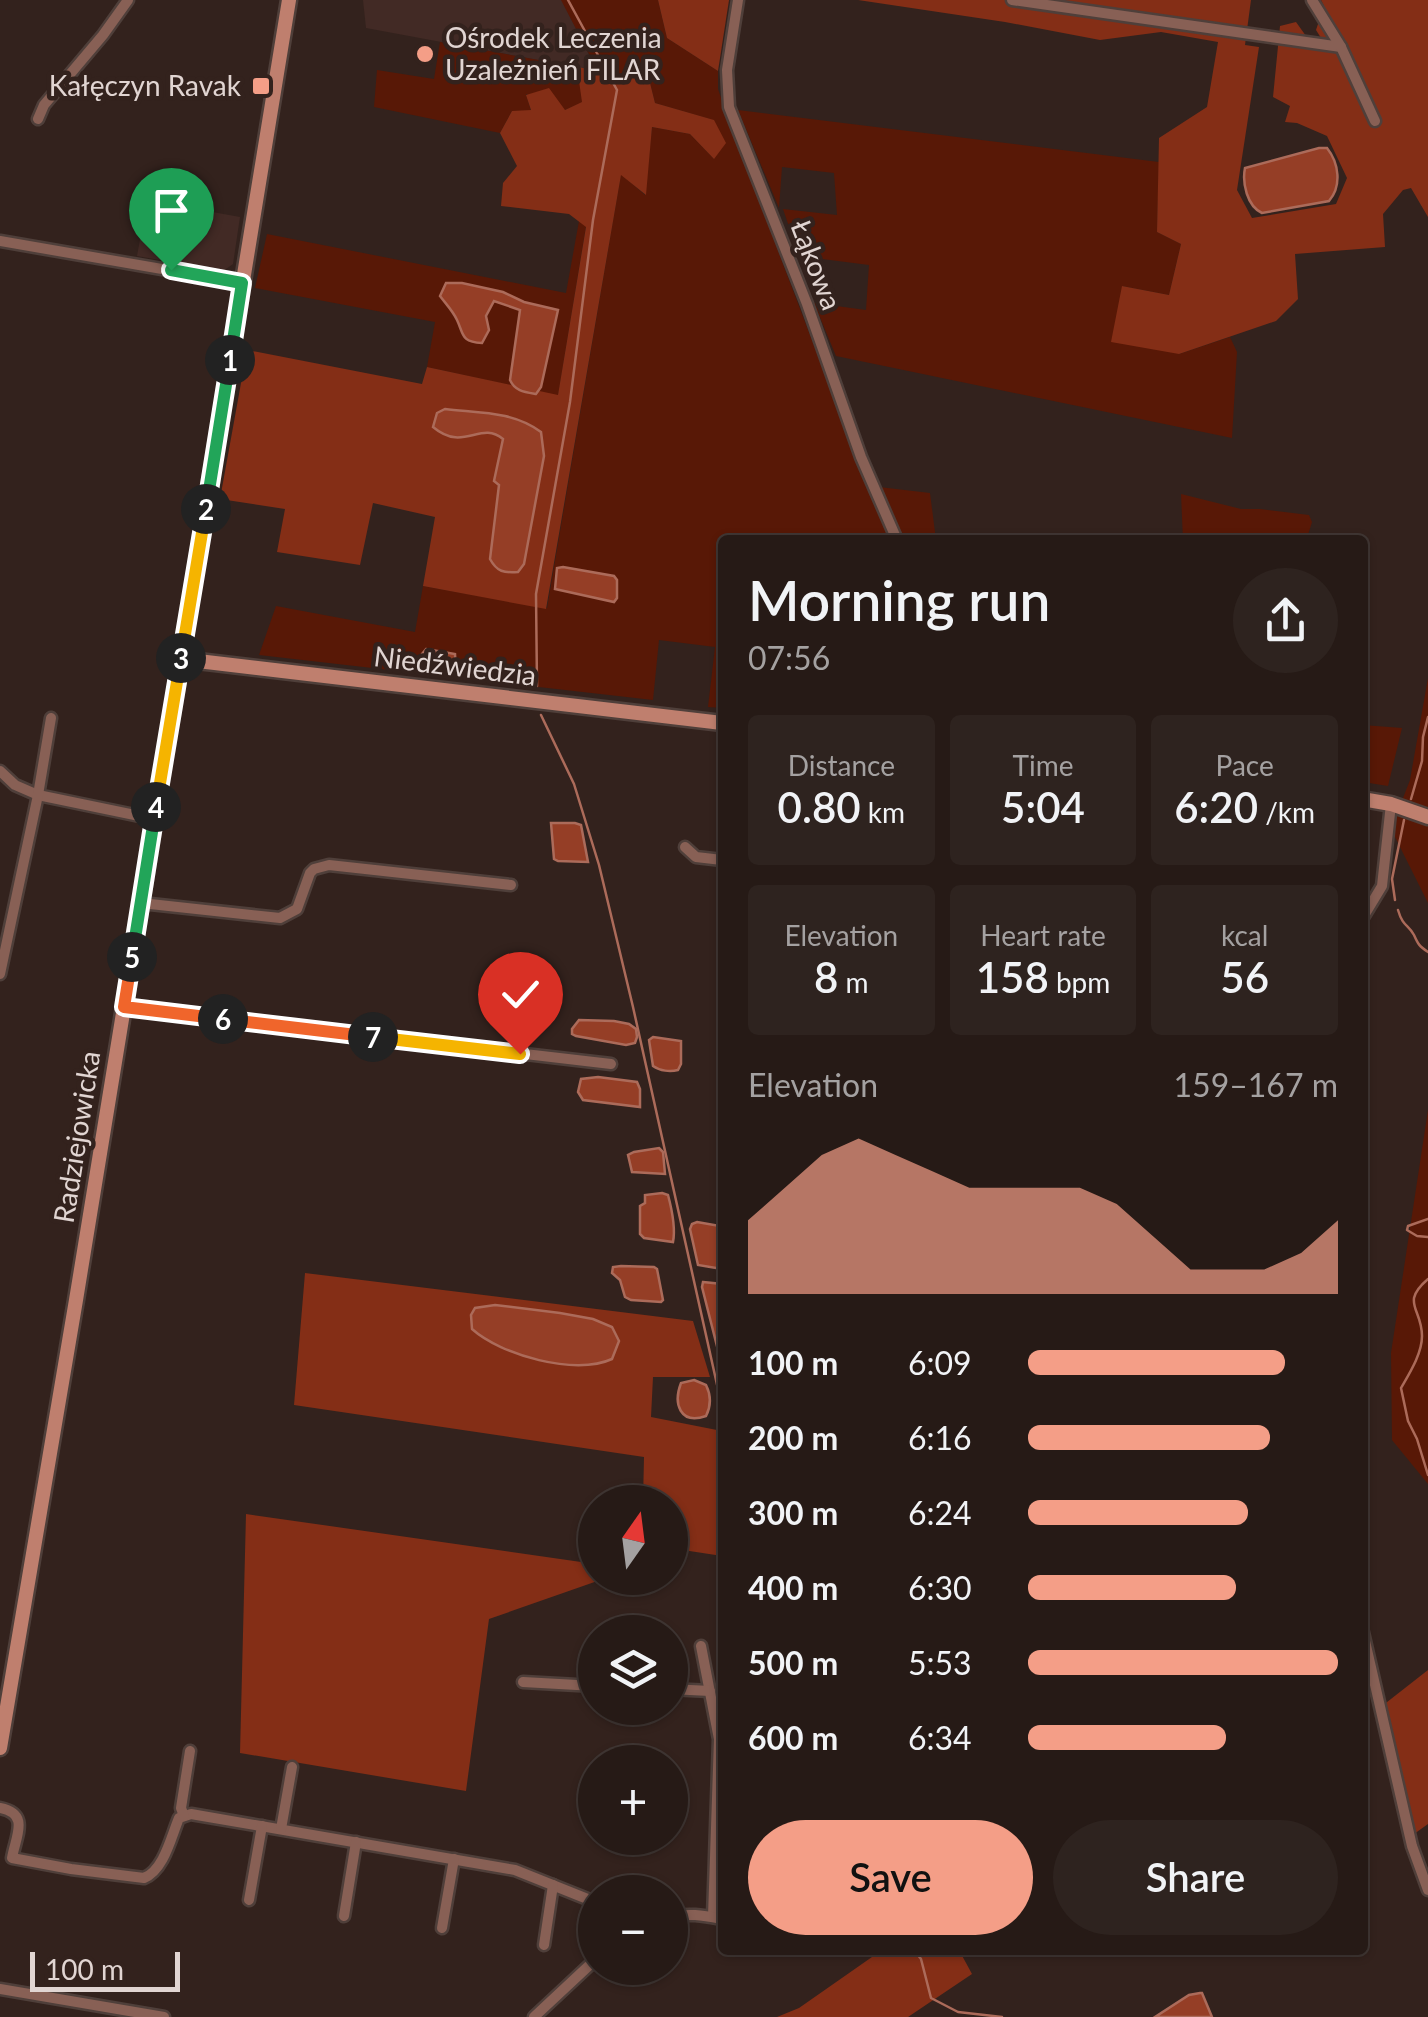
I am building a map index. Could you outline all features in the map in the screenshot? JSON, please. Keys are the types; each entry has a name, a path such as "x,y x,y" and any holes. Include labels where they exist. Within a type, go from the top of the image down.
{"main road":[{"name":"Radziejowicka","path":"0,1748 289,0"},
{"name":"Niedźwiedzia","path":"181,659 718,723"},
{"path":"1368,800 1420,815"}],"street":[{"path":"38,119 44,105 128,0"},
{"name":"Łąkowa","path":"738,0 727,70 730,107 807,304 861,457 896,535"},
{"path":"1012,0 1342,47"},
{"path":"1312,0 1342,47 1375,120"},
{"path":"0,241 242,283"},
{"path":"0,974 38,796 50,718"},
{"path":"0,772 38,796 154,819"},
{"path":"1368,909 1382,886 1391,804"},
{"path":"685,847 696,857 718,860"},
{"path":"140,902 280,918 297,910 310,873 329,865 511,885"},
{"path":"124,1007 611,1064"},
{"path":"701,1646 718,1745"},
{"path":"1368,1654 1412,1846 1428,1890"},
{"path":"523,1682 578,1685"},
{"path":"688,1690 710,1691"},
{"path":"184,1816 181,1808 190,1750"},
{"path":"282,1830 292,1767"},
{"path":"0,1808 12,1810 19,1821 12,1858 72,1869 152,1876 179,1818 191,1814 515,1870 578,1896"},
{"path":"249,1900 262,1826"},
{"path":"344,1916 356,1842"},
{"path":"442,1928 454,1858"},
{"path":"544,1946 553,1886"},
{"path":"688,1916 718,1918"},
{"path":"534,2017 578,1976"},
{"path":"0,1990 164,2017"}],"shaded area":[{"path":"363,0 562,0 597,71 366,28"},
{"path":"561,0 658,0 667,38 718,71 718,89 734,135 890,535 718,535 718,708 708,707 715,647 659,640 653,700 259,655 276,606 415,632 423,586 547,608 621,174 645,195 652,127 690,134 714,159 713,120 655,103 649,79 598,71"},
{"path":"658,0 729,0 718,71 667,38"},
{"path":"858,0 1251,0 1245,45 1259,47 1237,190 1252,218 1336,204 1347,178 1327,136 1285,122 1290,106 1273,97 1280,26 1296,22 1306,36 1321,38 1316,30 1324,6 1321,0 1428,0 1428,217 1411,188 1403,190 1383,214 1385,247 1295,254 1298,299 1276,321 1179,354 1111,342 1122,286 1169,295 1181,244 1157,232 1159,138 1207,107 1218,42 1161,32 1100,40"},
{"path":"440,42 577,67 583,102 565,110 526,94 531,111 512,111 500,133 374,107 377,70 434,79"},
{"path":"577,67 649,79 655,103 714,120 726,143 714,159 690,134 652,127 646,195 621,175 546,609 423,586 435,517 373,503 360,565 277,552 285,509 220,499 247,350 422,384 427,367 558,395 586,227 569,214 501,206 503,183 517,166 500,133 512,111 531,110 526,95 549,88 565,110 582,102"},
{"path":"738,110 1159,162 1157,232 1181,244 1169,295 1122,286 1179,354 1230,337 1237,352 1232,438 836,356 814,303 866,310 869,265 799,256 783,209 837,215 834,173 782,167 779,208"},
{"path":"1327,148 1336,167 1336,188 1329,201 1262,213 1257,210 1245,187 1245,168"},
{"path":"147,200 240,217 233,264 223,271 137,256"},
{"path":"579,221 586,226 558,396 427,367 435,322 255,288 267,234 566,293"},
{"path":"446,283 503,292 558,310 541,387 536,394 517,389 510,380 520,310 494,301 486,316 489,330 482,343 470,341 440,296"},
{"path":"445,409 507,417 541,432 544,456 524,564 518,572 501,571 490,559 499,485 494,481 503,439 487,433 463,437 444,434 433,427 437,413"},
{"path":"879,487 930,493 935,535 901,535"},
{"path":"1181,494 1241,509 1309,515 1312,522 1308,535 1183,535"},
{"path":"557,568 614,576 617,598 614,602 555,589"},
{"path":"426,649 455,654 456,672 447,677 421,673"},
{"path":"1428,678 1428,903 1391,829 1410,780"},
{"path":"1368,725 1402,728 1388,786 1368,783"},
{"path":"551,823 581,825 588,862 554,859"},
{"path":"579,1020 629,1024 636,1029 635,1043 626,1045 576,1036 572,1029"},
{"path":"653,1037 681,1041 678,1070 665,1071 653,1066 649,1040"},
{"path":"581,1079 637,1082 640,1107 583,1100 578,1092"},
{"path":"1428,1110 1428,1484 1392,1440 1391,1353"},
{"path":"659,1148 665,1174 632,1172 628,1155"},
{"path":"645,1195 668,1195 671,1207 673,1242 640,1234 640,1206 645,1203"},
{"path":"692,1224 718,1226 718,1268 698,1265"},
{"path":"613,1267 657,1269 663,1300 625,1297 620,1280 612,1273"},
{"path":"305,1273 693,1321 710,1377 653,1377 651,1417 718,1430 718,1555 688,1551 688,1485 643,1485 644,1457 294,1405"},
{"path":"703,1282 718,1284 718,1350"},
{"path":"495,1305 593,1319 612,1327 619,1341 612,1359 597,1364 539,1360 501,1347 472,1329 475,1308"},
{"path":"694,1380 706,1385 709,1408 706,1416 690,1418 681,1411 678,1398 681,1383"},
{"path":"246,1514 578,1562 578,1588 489,1619 466,1791 240,1753"},
{"path":"1428,1670 1428,1824 1407,1839 1382,1706"},
{"path":"875,1955 962,1955 972,1974 908,2017 777,2017 799,2008"},
{"path":"1202,1993 1212,2017 1155,2017 1189,1995"}],"waterway":[{"path":"537,686 536,594 570,402 593,220 617,90 568,0"},
{"path":"541,715 574,784 599,865 718,1389"},
{"path":"1411,799 1422,761 1428,717"},
{"path":"1395,900 1392,879 1404,820"},
{"path":"1398,910 1419,945 1428,952"},
{"path":"1428,1219 1408,1226 1407,1230 1428,1237"},
{"path":"1428,1279 1414,1300 1421,1326 1420,1350 1401,1388 1408,1421 1428,1475"},
{"path":"918,1955 931,1998 958,2012 1002,2017"}],"place":[{"name":"Ośrodek Leczenia Uzależnień FILAR","path":"425,54"},
{"name":"Kałęczyn Ravak","path":"261,86"}],"route":[{"path":"171,270 242,283 124,1007 520,1054"}]}
